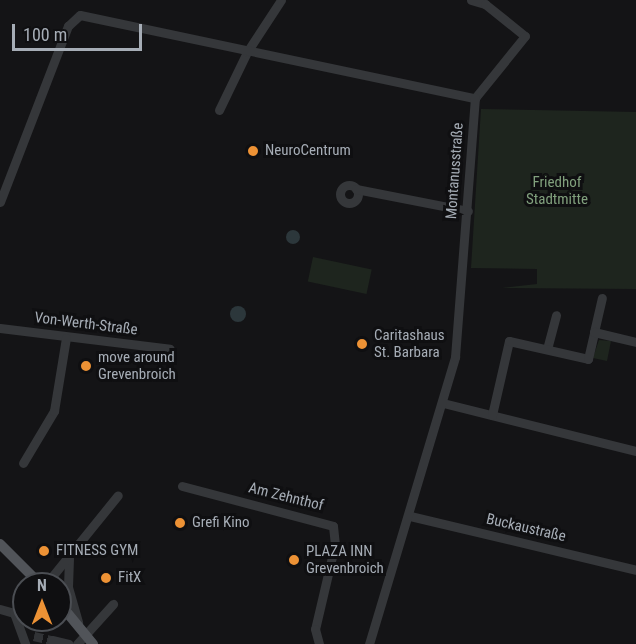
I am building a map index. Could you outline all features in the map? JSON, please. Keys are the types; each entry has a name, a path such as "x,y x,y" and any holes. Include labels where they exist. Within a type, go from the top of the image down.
{"main road":[{"path":"0,544 28,572"},
{"path":"72,617 90,640"}],"street":[{"path":"219,110 246,51 280,0"},
{"path":"0,202 72,19 83,15 475,98 525,36 484,4 471,0"},
{"name":"Montanusstraße","path":"369,644 410,516 443,403 459,337 475,98"},
{"path":"356,189 468,211"},
{"path":"492,415 509,341 588,359 602,298"},
{"path":"547,349 556,315"},
{"name":"Von-Werth-Straße","path":"0,328 66,338 170,349"},
{"path":"594,332 636,342"},
{"path":"23,463 54,411 66,338"},
{"path":"443,403 636,451"},
{"name":"Am Zehnthof","path":"182,486 324,522 334,530 316,627 319,644"},
{"path":"56,572 118,495"},
{"name":"Buckaustraße","path":"410,516 636,570"},
{"path":"70,556 68,587 78,623"},
{"path":"77,644 90,640 113,604"},
{"path":"24,639 34,636"},
{"path":"52,640 69,644"}],"green space":[{"name":"Friedhof Stadtmitte","path":"481,109 636,112 636,289 502,288 537,284 537,269 471,268"},
{"path":"313,257 372,269 366,294 308,281"},
{"path":"599,340 611,341 607,361 593,358"}],"shaded area":[{"path":"290,230 296,230 300,237 296,244 290,244 286,240 286,234"},
{"path":"235,306 241,306 246,314 244,320 235,322 230,317 230,311"}],"tunnel":[{"path":"34,636 52,640"}],"place":[{"name":"NeuroCentrum","path":"253,151"},
{"name":"Caritashaus St. Barbara","path":"362,344"},
{"name":"move around Grevenbroich","path":"86,366"},
{"name":"Grefi Kino","path":"180,523"},
{"name":"FITNESS GYM","path":"44,551"},
{"name":"PLAZA INN Grevenbroich","path":"294,560"},
{"name":"FitX","path":"106,578"}]}
